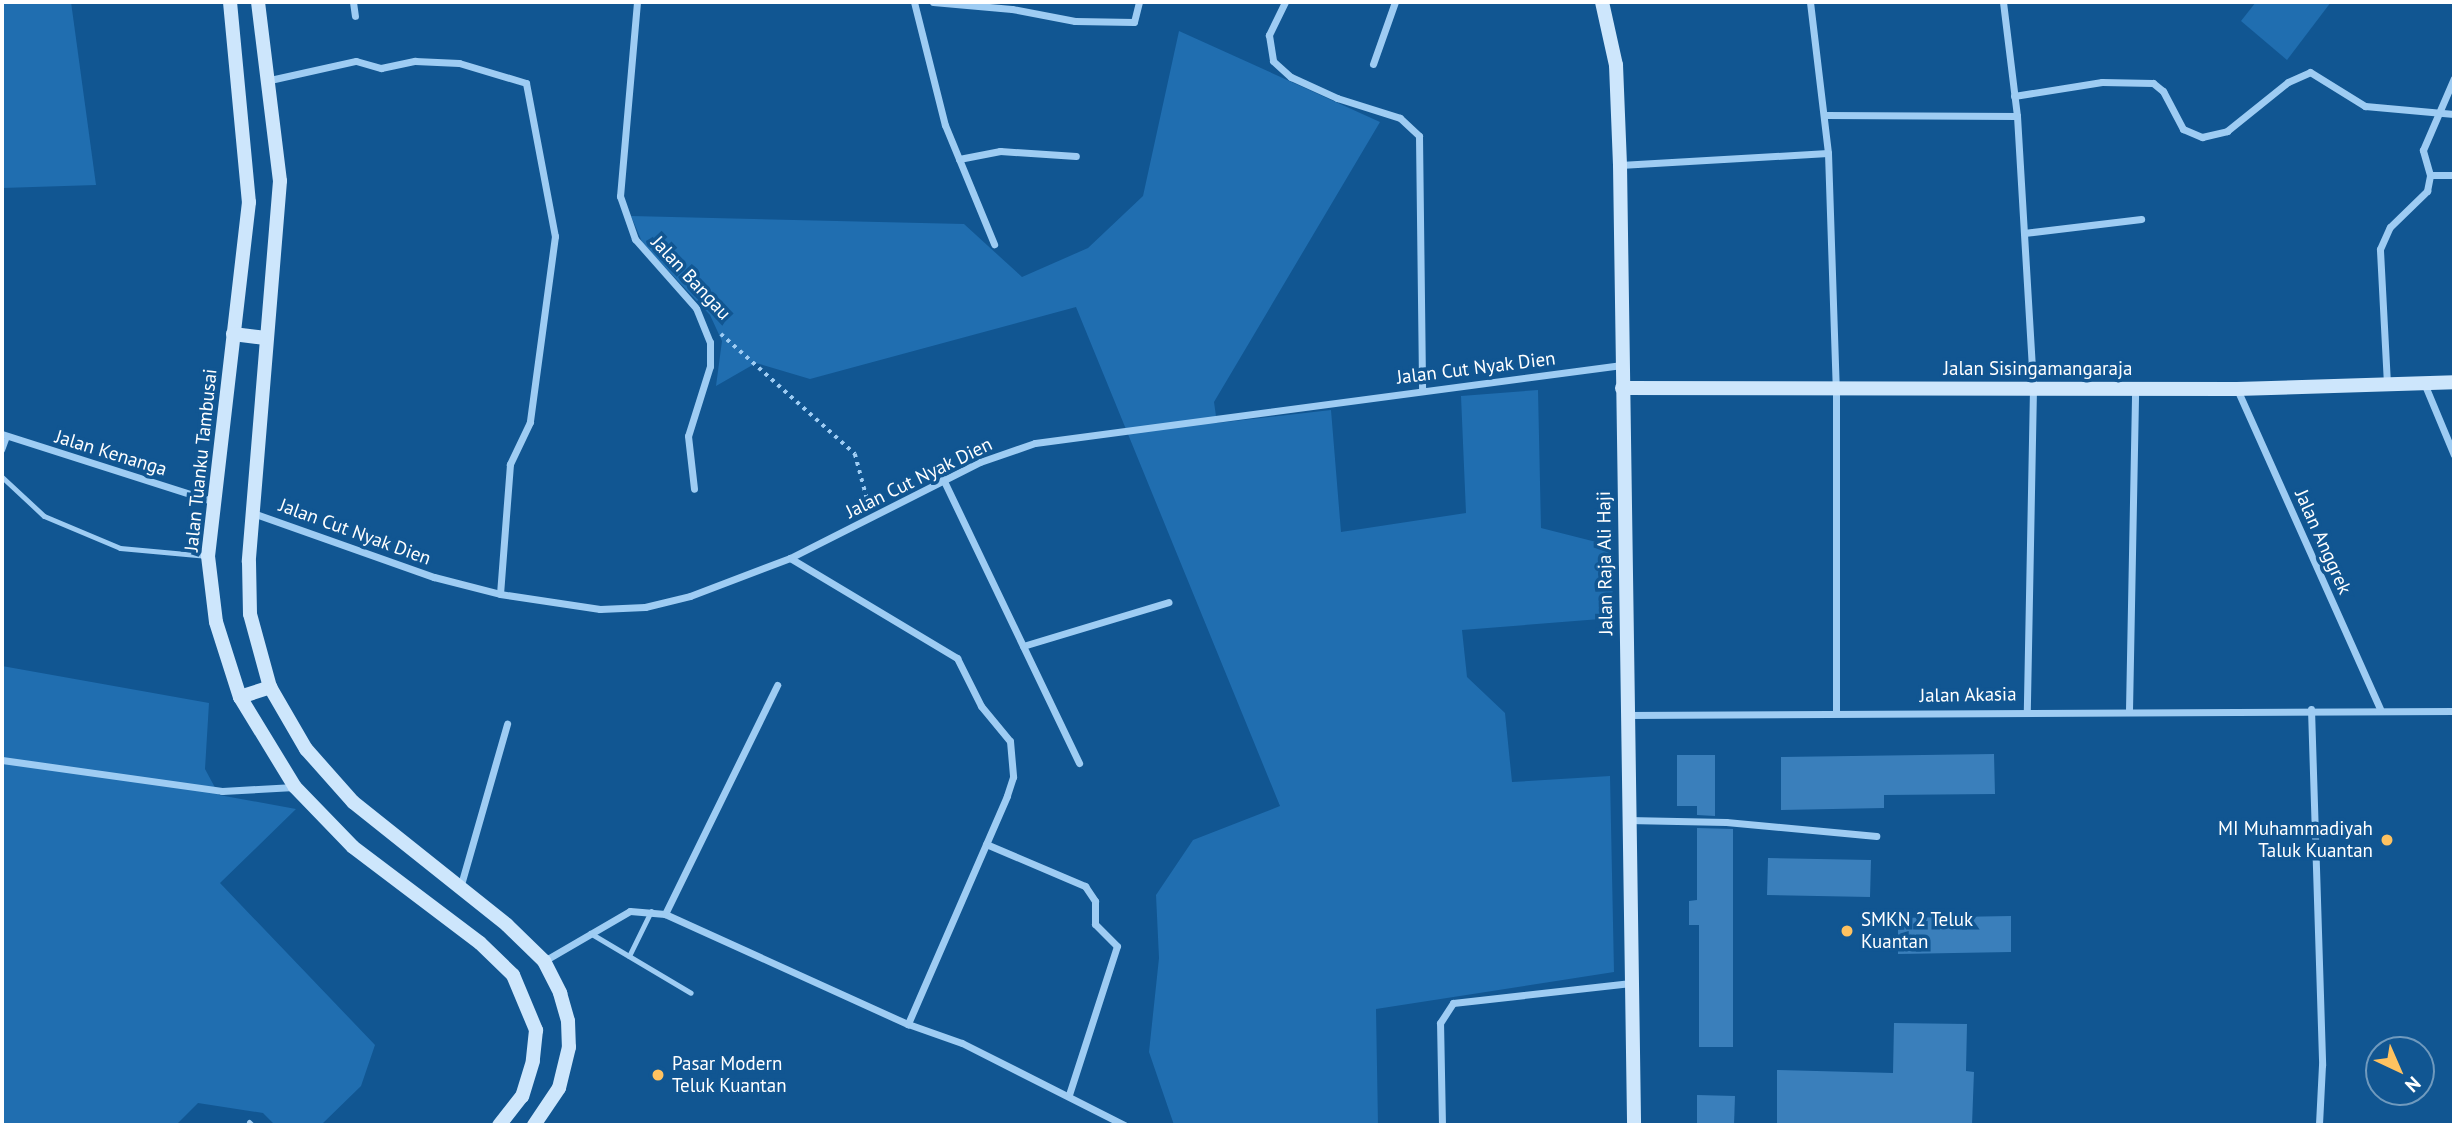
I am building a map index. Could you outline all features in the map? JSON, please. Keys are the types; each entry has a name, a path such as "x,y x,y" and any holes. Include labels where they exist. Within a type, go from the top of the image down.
{"main road":[{"name":"Jalan Tuanku Tambusai","path":"230,2 248,202 226,426 212,501 208,556 216,622 240,697 295,787 353,847 480,943 513,975 528,1002 536,1041 522,1096 499,1125"},
{"path":"258,2 270,80 280,181 264,338 252,513 250,614 270,687 306,749 353,802 544,961 569,1021 569,1047 559,1088 534,1125"},
{"name":"Jalan Raja Ali Haji","path":"1602,2 1616,65 1620,165 1634,1125"},
{"path":"233,334 264,338"},
{"name":"Jalan Sisingamangaraja","path":"1622,388 2237,388 2454,382"},
{"path":"240,697 270,687"}],"street":[{"path":"353,2 355,16"},
{"name":"Jalan Bangau","path":"637,2 620,196 635,239 705,319"},
{"path":"914,2 945,125 993,244"},
{"path":"933,2 1012,9 1075,21 1133,22 1139,2"},
{"path":"1285,2 1269,35 1267,48 1273,61 1291,77 1337,98 1400,118 1419,136 1422,391"},
{"path":"1373,64 1395,2"},
{"path":"1810,2 1826,115 1828,153 1836,388 1836,713"},
{"path":"2003,2 2017,116 2033,388 2027,710"},
{"path":"270,80 356,61 381,68 415,61 459,63 526,83 555,236 530,422 510,464 500,594"},
{"path":"2014,96 2102,82 2153,83 2163,91 2183,129 2203,137 2227,131 2288,82 2310,72 2365,106 2454,114"},
{"path":"2387,384 2379,249 2390,227 2427,191 2430,175 2423,150 2436,113 2454,78"},
{"path":"1826,115 2017,116"},
{"path":"959,159 1000,151 1076,156"},
{"path":"1620,165 1828,153"},
{"path":"2430,175 2454,175"},
{"path":"2024,233 2141,219"},
{"path":"694,489 688,436 712,354 705,319"},
{"name":"Jalan Cut Nyak Dien","path":"252,513 434,577 500,594 600,609 645,607 690,596 790,558 873,518 943,479 991,458 1077,435 1622,365"},
{"path":"2424,383 2454,455"},
{"path":"2129,710 2135,388"},
{"name":"Jalan Anggrek","path":"2237,388 2380,708"},
{"name":"Jalan Kenanga","path":"4,435 212,501"},
{"path":"943,479 1079,762"},
{"path":"790,558 948,650 962,664 981,706 1010,741 1013,777 908,1024"},
{"path":"1023,646 1169,602"},
{"path":"665,914 777,685"},
{"name":"Jalan Akasia","path":"1626,715 2380,708 2454,711"},
{"path":"2311,709 2322,1065 2319,1125"},
{"path":"460,889 507,724"},
{"path":"2,760 222,791 295,787"},
{"path":"1628,820 1726,822 1876,836"},
{"path":"986,844 1085,886 1095,901 1095,924 1117,946 1069,1095"},
{"path":"544,961 629,911 665,914 908,1024 962,1043 1124,1125"},
{"path":"1442,1125 1440,1023 1453,1003 1631,983"}],"lane":[{"path":"2,450 4,435"},
{"path":"2,477 44,516 120,548 208,556"},
{"path":"629,956 651,912"},
{"path":"590,933 691,993"}],"path":[{"name":"Jalan Bangau","path":"705,319 855,454 873,518"}],"shaded area":[{"path":"2,2 71,2 96,185 2,188"},
{"path":"2256,2 2331,2 2287,60 2241,21"},
{"path":"1179,31 1380,122 1214,402 1217,423 1331,410 1341,532 1466,513 1461,396 1538,390 1541,528 1612,546 1613,618 1462,630 1467,677 1505,713 1512,782 1610,776 1614,972 1376,1009 1378,1125 1174,1125 1149,1052 1159,958 1156,895 1193,840 1280,806 1076,307 810,379 756,363 716,386 722,341 710,315 643,244 631,216 964,224 1022,277 1088,248 1143,196"},
{"path":"2,666 209,703 205,769 219,795 296,809 220,883 375,1045 361,1086 321,1125 275,1125 263,1113 198,1103 176,1125 2,1125"}],"building":[{"path":"1994,754 1995,794 1884,795 1884,808 1781,810 1781,757"},
{"path":"1677,755 1715,755 1715,816 1697,815 1697,806 1677,806"},
{"path":"1697,828 1733,829 1733,1047 1699,1047 1699,925 1689,925 1689,901 1697,900"},
{"path":"1768,858 1871,860 1870,897 1767,895"},
{"path":"2011,916 2011,952 1898,954 1898,918"},
{"path":"1894,1023 1967,1024 1966,1071 1974,1072 1972,1125 1777,1125 1777,1070 1893,1073"},
{"path":"1697,1095 1735,1096 1734,1125 1697,1125"}],"place":[{"name":"MI Muhammadiyah Taluk Kuantan","path":"2387,840"},
{"name":"SMKN 2 Teluk Kuantan","path":"1847,931"},
{"name":"Pasar Modern Teluk Kuantan","path":"658,1075"}]}
